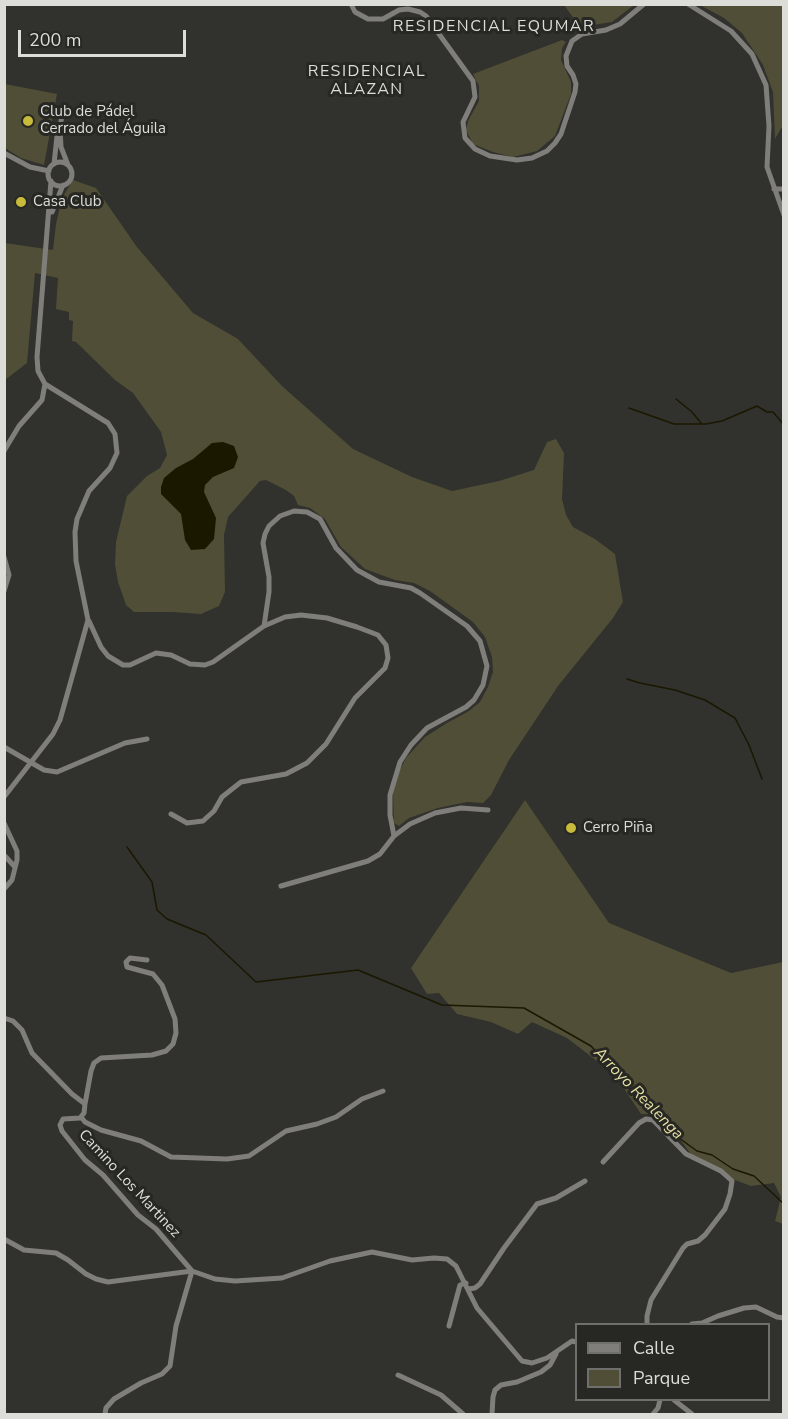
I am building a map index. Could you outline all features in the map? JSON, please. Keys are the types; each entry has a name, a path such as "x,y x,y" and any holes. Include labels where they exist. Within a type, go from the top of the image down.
{"street":[{"path":"351,4 355,12 368,19 383,19 399,10 408,9 426,16 473,81 475,97 463,122 465,138 475,149 490,156 517,160 532,158 547,151 561,134 576,84 567,66 568,46 582,34 606,30 620,24 644,4"},
{"path":"688,4 730,31 752,54 765,86 769,104 767,167 783,215"},
{"path":"48,226 53,206 63,185 71,177 61,147 62,114 56,139 54,164 49,171 51,181 37,357 38,371 45,384 108,423 117,442 114,460 89,490 77,519 76,561 88,620 95,638 108,656 123,665 130,665 156,653 171,655 190,664 205,665 213,662 264,626 285,617 309,615 372,632 382,639 388,651 387,663 380,674 355,698 326,744 307,763 286,774 249,780 235,786 222,797 214,812 203,821 187,823 171,814"},
{"path":"4,153 30,167 49,171"},
{"path":"54,164 61,162 68,165"},
{"path":"51,181 56,185 63,185"},
{"path":"774,189 783,189"},
{"path":"4,451 20,426 42,400 45,384"},
{"path":"264,626 269,592 265,534 269,526 280,516 301,511 320,519 336,548 357,570 379,582 411,588 420,593 467,626 480,641 487,666 478,693 466,707 427,729 411,745 400,762 390,795 390,815 394,836"},
{"path":"4,557 9,575 4,591"},
{"path":"4,797 32,764 60,720 88,620"},
{"path":"4,747 44,770 57,772 125,743 147,739"},
{"path":"281,886 368,861 380,854 394,836 410,824 435,813 461,808 488,810"},
{"path":"4,823 17,851 12,880 4,889"},
{"path":"4,855 15,867"},
{"name":"Camino Los Martinez","path":"147,960 130,958 126,962 127,967 153,974 162,985 175,1019 176,1033 173,1044 166,1051 152,1055 101,1058 94,1063 84,1113 80,1118 63,1119 60,1125 62,1131 85,1160 103,1175 138,1215 156,1229 192,1271"},
{"path":"4,1018 13,1021 22,1030 32,1053 72,1094 85,1104"},
{"path":"81,1116 85,1122 101,1130 141,1141 171,1157 227,1159 249,1156 286,1131 317,1124 336,1116 362,1099 383,1091"},
{"path":"603,1162 639,1123 646,1119 653,1120 686,1154 721,1171 732,1181 725,1209 705,1235 698,1241 687,1244 684,1248 651,1300 646,1316 647,1323"},
{"path":"449,1326 460,1285 475,1288 480,1284 537,1204 556,1198 585,1181"},
{"path":"4,1239 24,1250 56,1253 96,1280 108,1282 192,1271 215,1279 234,1281 282,1278 330,1261 372,1252 412,1260 447,1259 456,1266 477,1308 490,1326 522,1361 532,1363 547,1358 572,1341 575,1342"},
{"path":"105,1414 106,1408 114,1399 162,1374 170,1366 176,1326 192,1271"},
{"path":"702,1323 744,1308 756,1307 783,1318"},
{"path":"492,1414 495,1390 501,1385 518,1382 541,1372 550,1365 556,1352"},
{"path":"398,1375 441,1395 463,1414"},
{"path":"653,1414 660,1401"},
{"path":"675,1401 692,1414"}],"green space":[{"path":"564,5 634,5 612,22 580,27"},
{"path":"700,5 783,5 783,125 775,139 773,92 763,65 742,33 724,18"},
{"path":"562,40 566,42 562,48 561,60 571,82 571,94 555,136 537,151 513,157 473,144 466,130 468,121 479,101 479,86 473,74"},
{"name":"Club de Pádel Cerrado del Águila","path":"5,84 57,94 44,165 21,158 5,148"},
{"path":"73,180 96,188 137,247 193,313 238,339 282,386 353,449 412,477 452,491 499,481 534,470 547,442 556,439 564,453 562,499 566,515 573,527 595,539 615,554 623,602 613,618 558,686 509,760 491,795 483,803 467,802 438,808 409,818 399,826 394,823 393,794 398,774 406,758 425,737 480,702 488,687 493,672 492,657 485,637 473,622 430,591 414,583 395,580 365,569 341,547 325,519 310,508 298,505 294,496 286,490 266,480 260,481 228,517 224,535 225,592 219,606 201,614 134,612 126,605 115,564 116,542 127,496 147,476 160,468 167,455 161,432 133,393 115,380 76,342 72,341 73,321 69,320 69,312 56,309 58,278 35,273 27,363 5,380 5,243 53,250 62,198"},
{"path":"525,800 609,923 731,973 783,962 783,1224 775,1221 781,1197 774,1183 751,1186 724,1176 693,1157 661,1114 641,1114 615,1075 567,1038 532,1022 518,1034 491,1022 457,1014 439,993 427,994 411,968"}],"shaded area":[{"path":"223,442 234,446 238,457 234,468 213,477 205,485 204,492 216,518 214,539 205,549 191,550 185,540 181,514 161,494 161,487 164,478 176,468 193,459 212,443"}],"waterway":[{"path":"676,399 701,423"},
{"path":"629,408 674,424 706,424 722,421 757,406 767,412 773,412 784,425"},
{"path":"627,679 675,690 705,700 735,718 749,745 762,779"},
{"name":"Arroyo Realenga","path":"127,847 152,882 157,910 167,919 206,935 256,982 358,970 442,1005 524,1008 591,1046 679,1138 697,1151 712,1155 733,1169 754,1176 784,1204"}],"place":[{"name":"Club de Pádel Cerrado del Águila","path":"28,121"},
{"name":"Casa Club","path":"21,202"},
{"name":"Cerro Piña","path":"571,828"}],"district":[{"name":"RESIDENCIAL EQUMAR","path":"494,27"},
{"name":"RESIDENCIAL ALAZAN","path":"367,81"}]}
